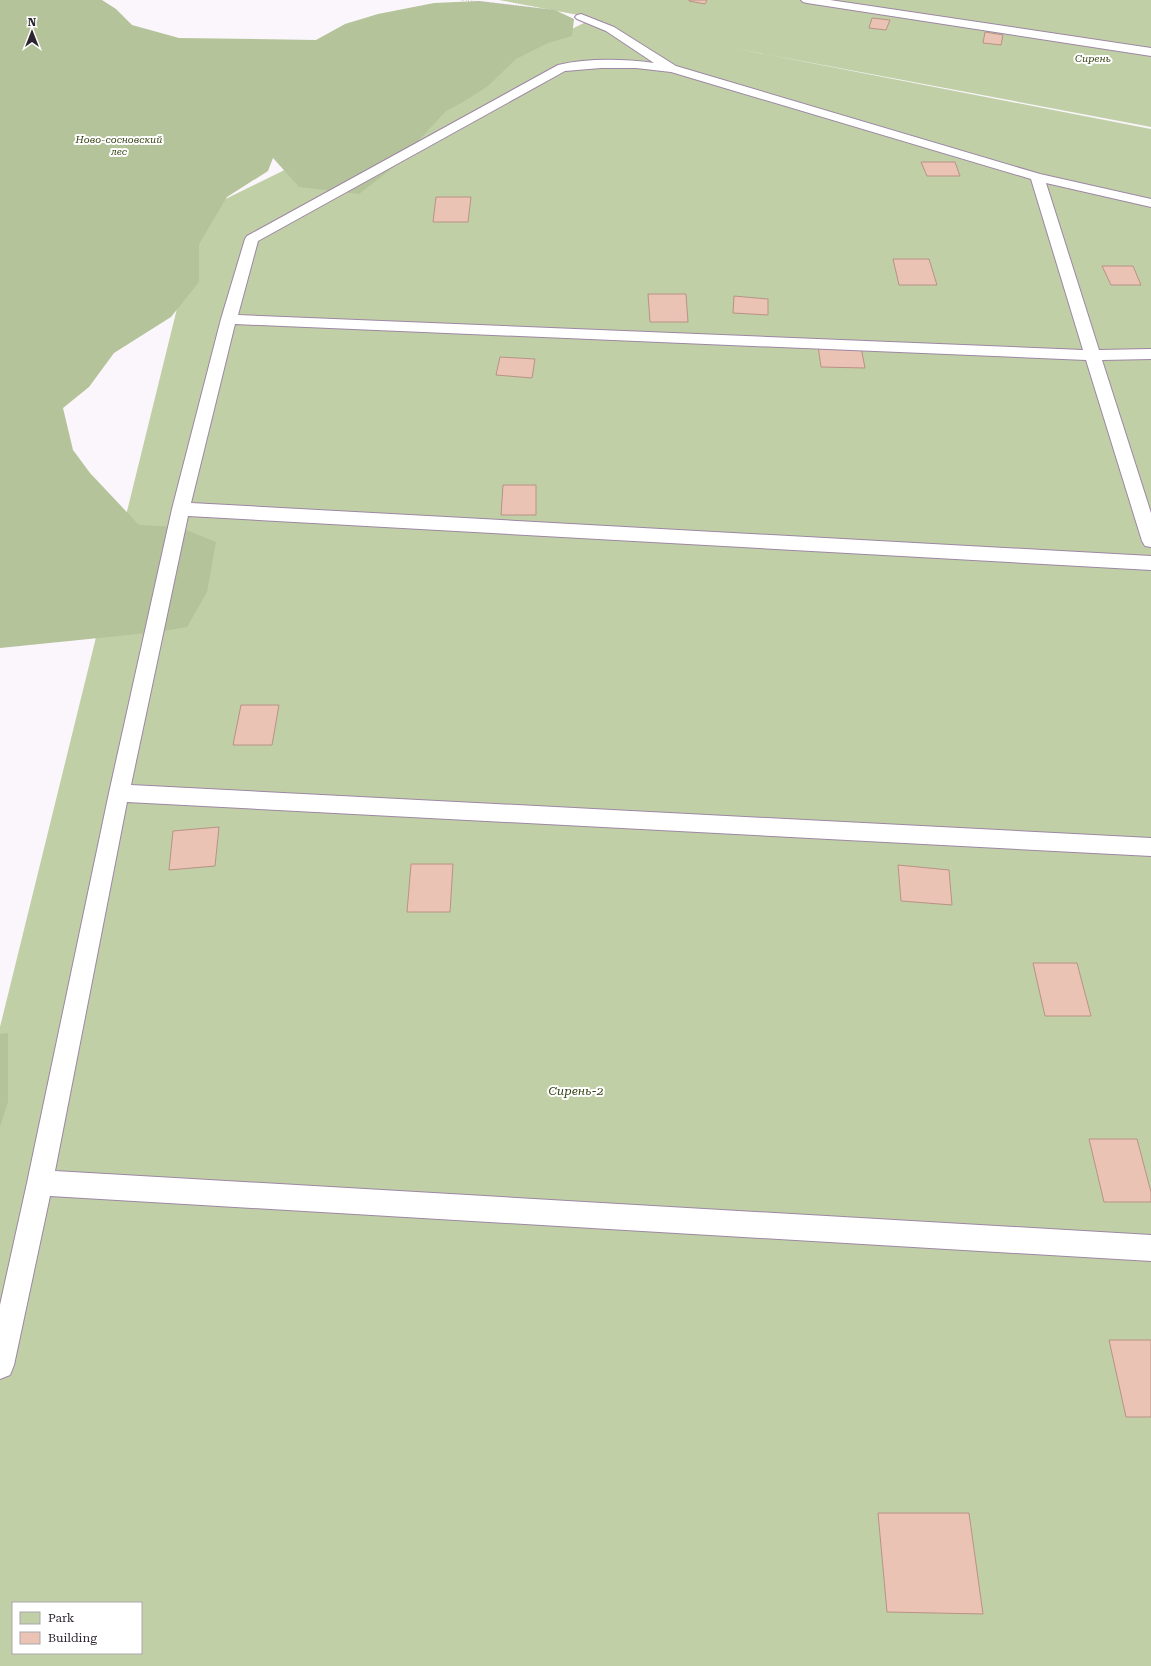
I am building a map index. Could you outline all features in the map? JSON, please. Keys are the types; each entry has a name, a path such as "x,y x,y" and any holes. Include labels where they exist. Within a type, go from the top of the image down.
{"lane":[{"path":"807,0 1151,52"},
{"path":"581,17 610,29 672,69"},
{"path":"0,1365 40,1183 119,793 181,509 228,319 252,238 562,68 601,64 636,64 672,69 1037,177 1151,204"},
{"path":"1037,177 1151,542"},
{"path":"228,319 1092,355 1151,354"},
{"path":"181,509 1151,563"},
{"path":"119,793 1151,847"},
{"path":"40,1183 1151,1248"}],"path":[{"path":"461,0 521,6 581,17"}],"green space":[{"name":"Ново-сосновский лес","path":"0,0 102,0 116,9 132,25 179,38 316,40 345,24 378,14 434,3 479,1 555,10 574,19 572,36 548,43 516,59 488,86 446,111 395,166 359,194 299,187 273,158 268,171 227,197 199,244 199,282 171,317 114,353 89,387 63,408 73,450 90,473 139,525 179,527 216,542 207,592 187,627 158,632 0,648"},
{"name":"Сирень-2","path":"499,0 1151,0 1151,127 733,48 1151,129 1151,1666 0,1666 0,1027 201,211 594,18"},
{"path":"8,1033 8,1102 0,1127 0,1034"}],"building":[{"path":"689,0 707,0 705,4"},
{"path":"872,18 890,20 886,30 869,28"},
{"path":"985,32 1003,35 1001,45 983,43"},
{"path":"921,162 955,162 960,176 927,176"},
{"path":"436,197 471,197 468,222 433,222"},
{"path":"893,259 929,259 937,285 899,285"},
{"path":"1102,266 1133,266 1141,285 1111,285"},
{"path":"648,294 686,294 688,322 650,322"},
{"path":"734,296 768,299 768,315 733,313"},
{"path":"818,346 861,347 865,368 821,367"},
{"path":"500,357 535,359 532,378 496,375"},
{"path":"503,485 536,485 536,515 501,515"},
{"path":"241,705 279,705 272,745 233,745"},
{"path":"219,827 215,866 169,870 173,831"},
{"path":"411,864 453,864 450,912 407,912"},
{"path":"898,865 949,870 952,905 901,901"},
{"path":"1033,963 1077,963 1091,1016 1045,1016"},
{"path":"1089,1139 1137,1139 1151,1192 1151,1202 1104,1202"},
{"path":"1109,1340 1151,1340 1151,1417 1126,1417"},
{"path":"878,1513 969,1513 983,1614 887,1612"}],"park label":[{"name":"Сирень","path":"1093,58"}]}
